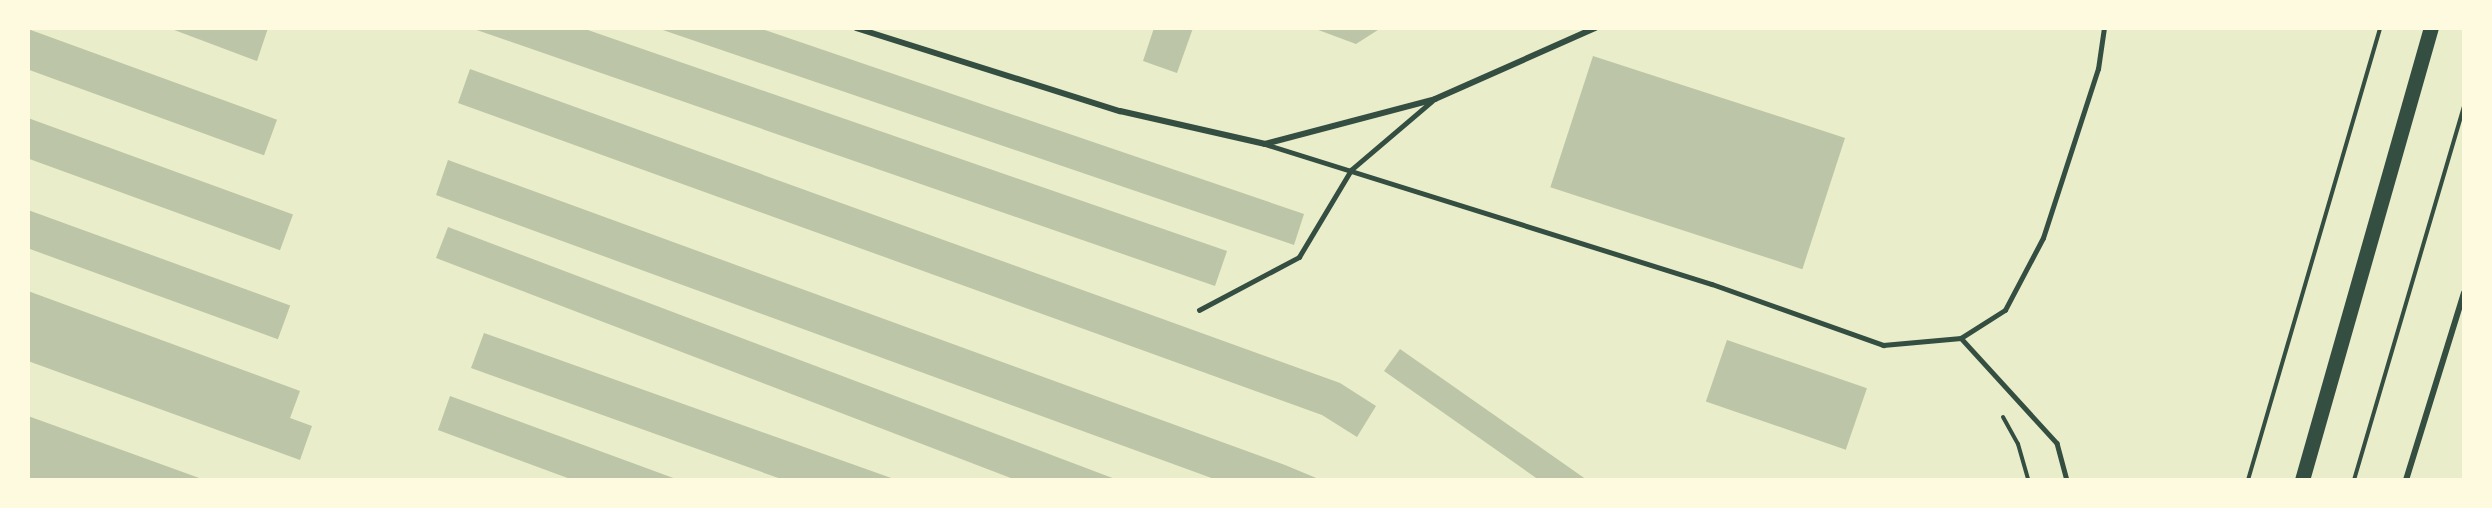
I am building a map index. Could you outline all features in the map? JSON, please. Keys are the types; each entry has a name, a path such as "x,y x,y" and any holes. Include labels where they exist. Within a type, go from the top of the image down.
{"main road":[{"path":"2302,480 2431,28"}],"street":[{"path":"856,28 1120,111 1265,144 1435,99 1595,28"},
{"path":"2406,480 2463,293"}],"lane":[{"path":"1265,144 1712,284 1883,345 1961,338 2005,310 2043,238 2098,69 2104,28"},
{"path":"1199,310 1299,257 1351,170 1435,99"},
{"path":"1961,338 2057,443 2067,480"}],"path":[{"path":"2248,480 2380,28"},
{"path":"2354,480 2463,106"}],"building":[{"path":"169,28 268,28 257,61"},
{"path":"471,28 582,28 1227,251 1215,286"},
{"path":"657,28 759,28 1304,214 1294,245"},
{"path":"1154,28 1193,28 1177,73 1143,61"},
{"path":"1313,28 1381,28 1356,44"},
{"path":"28,29 277,120 264,155 28,69"},
{"path":"1593,56 1845,138 1802,269 1550,187"},
{"path":"470,69 1340,383 1376,406 1357,437 1322,415 458,103"},
{"path":"28,118 293,214 280,250 28,158"},
{"path":"448,160 1321,480 1217,480 436,195"},
{"path":"28,210 290,305 278,339 28,248"},
{"path":"448,227 1115,480 1016,480 436,258"},
{"path":"28,291 300,391 290,418 312,426 300,460 28,361"},
{"path":"484,333 894,480 784,480 471,368"},
{"path":"1727,340 1867,388 1846,450 1706,401"},
{"path":"1400,349 1587,480 1539,480 1384,371"},
{"path":"450,396 676,480 573,480 438,430"},
{"path":"28,416 202,479 202,480 28,480"}]}
